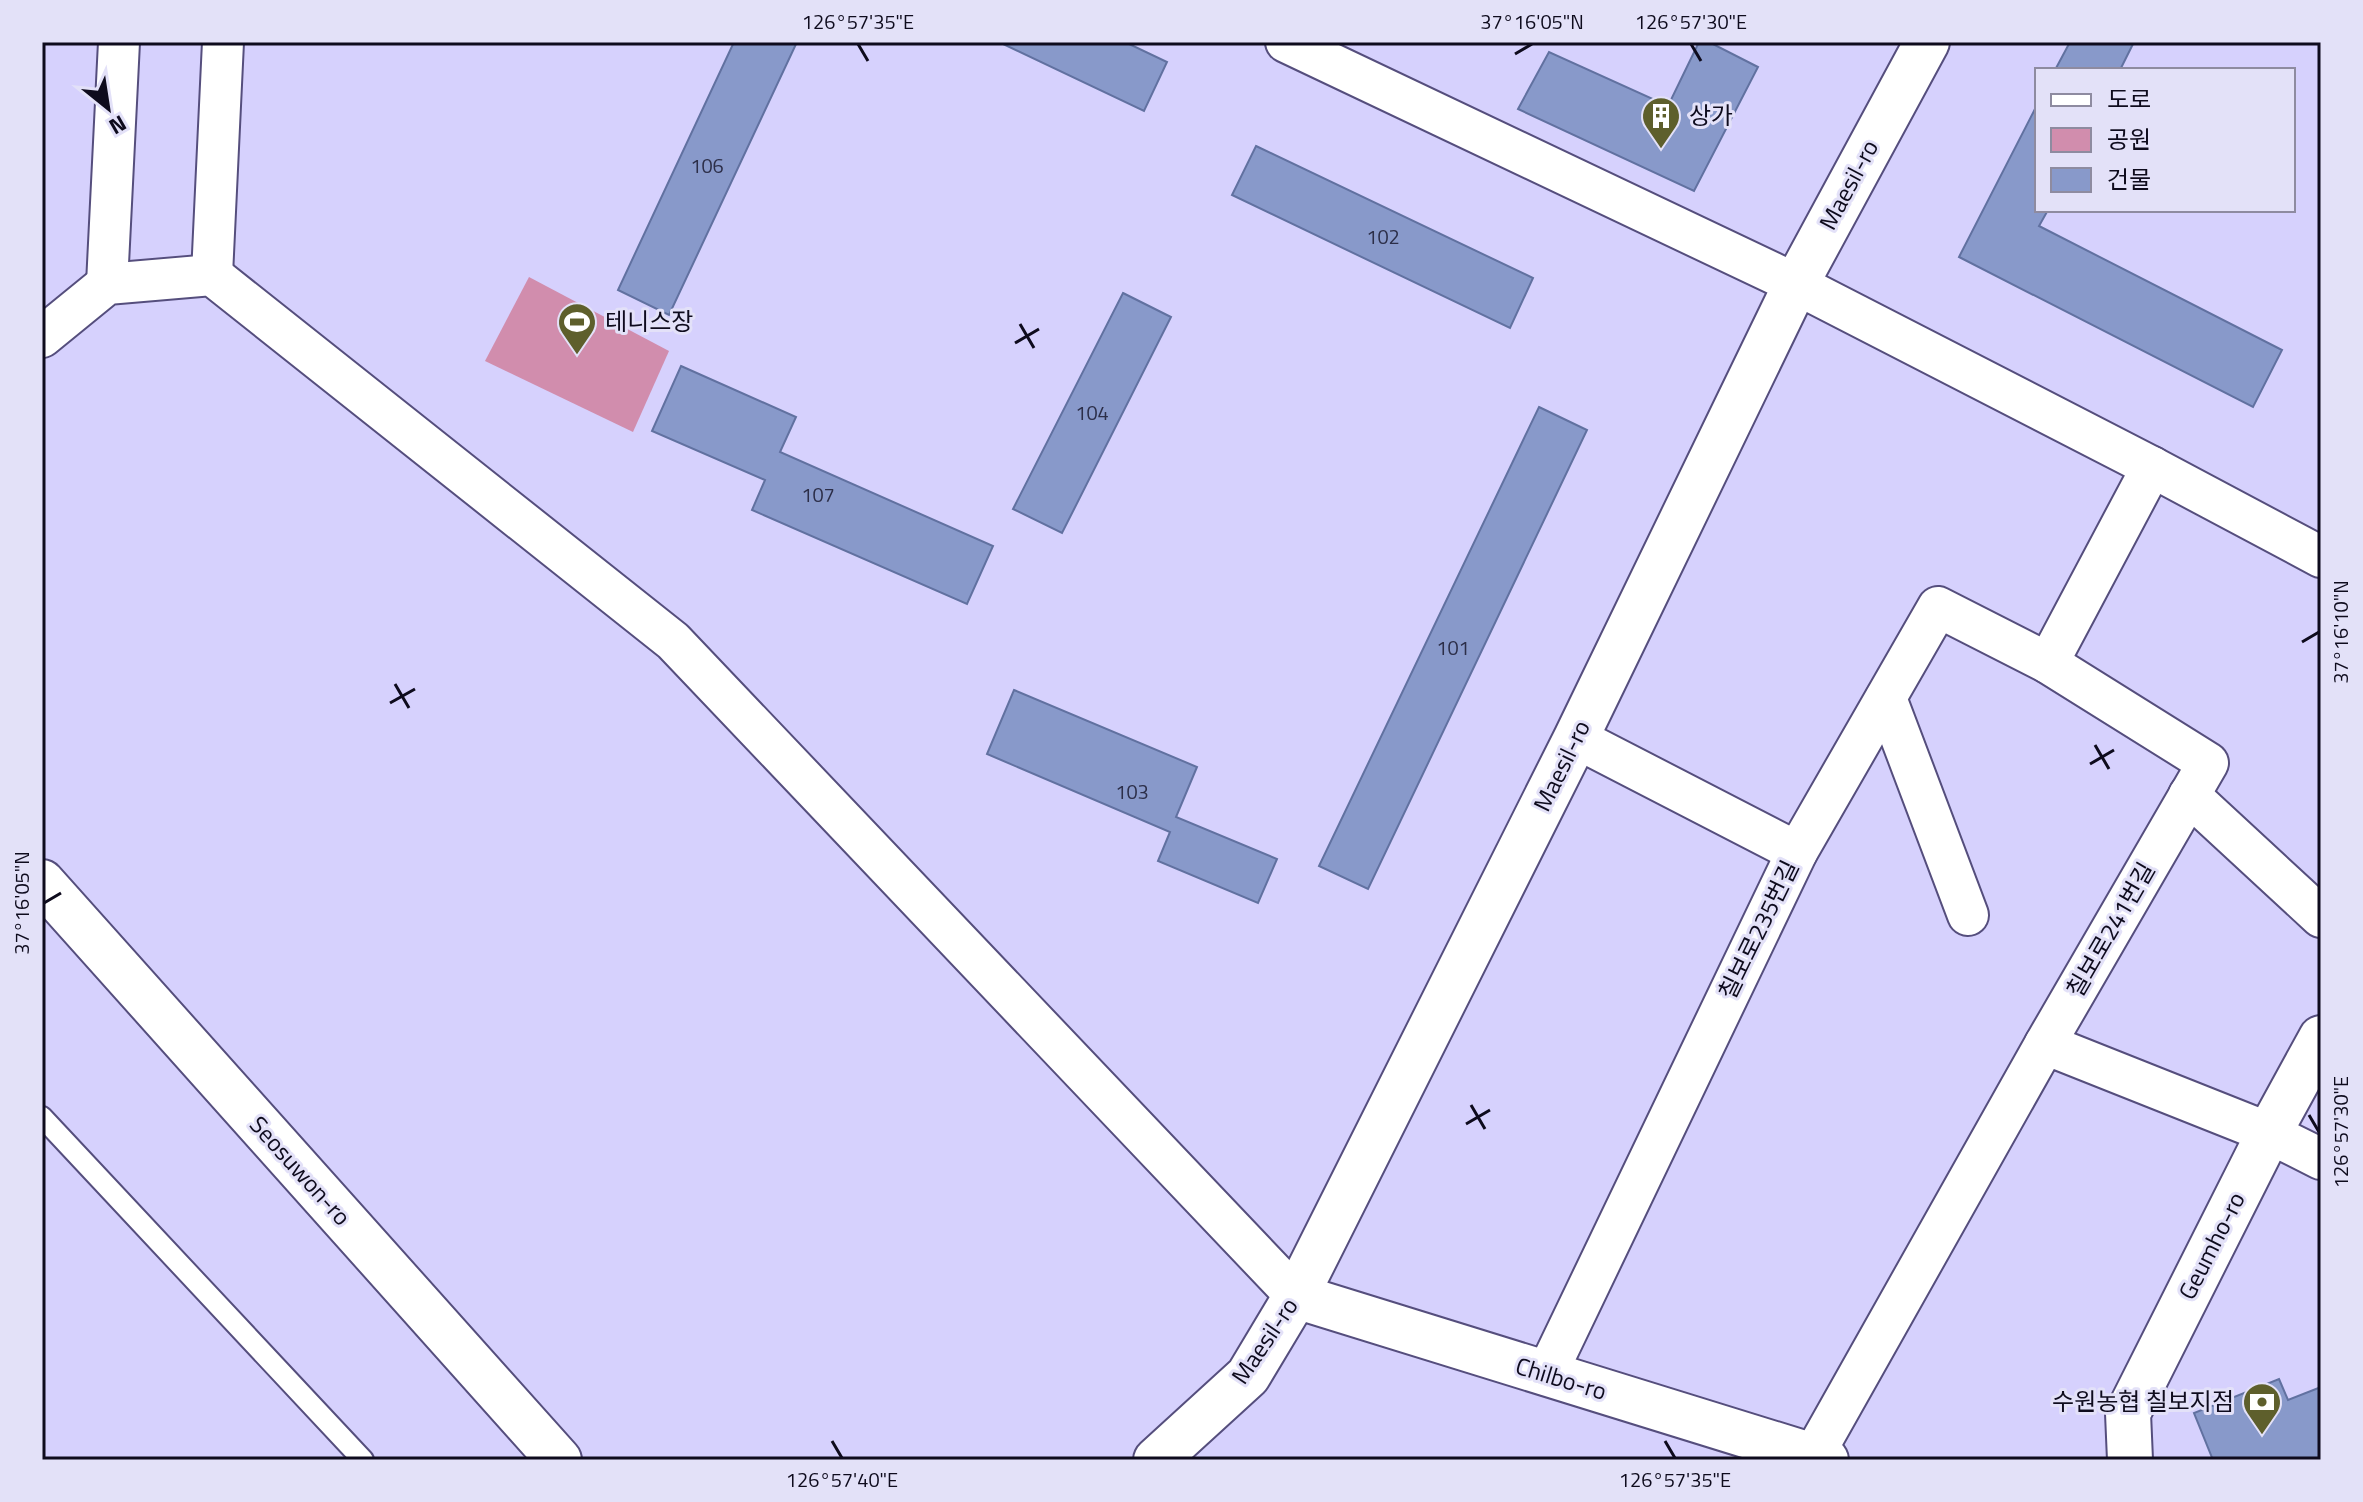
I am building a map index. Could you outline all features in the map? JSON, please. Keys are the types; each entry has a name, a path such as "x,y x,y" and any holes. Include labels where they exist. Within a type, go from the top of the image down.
{"street":[{"path":"107,284 119,42"},
{"path":"212,275 223,42"},
{"path":"1286,42 1796,284 2321,557"},
{"name":"Maesil-ro","path":"1156,1460 1248,1376 1296,1296 1576,738 1796,284 1927,42"},
{"path":"42,337 107,284 212,275 673,641 1296,1296"},
{"path":"2048,663 2152,467"},
{"name":"칠보로235번길","path":"1546,1375 1797,852 1938,607 2048,663"},
{"name":"칠보로241번길","path":"1820,1458 2045,1044 2208,763 2048,663"},
{"path":"1886,698 1968,915"},
{"path":"1576,738 1797,852"},
{"path":"2189,795 2321,917"},
{"name":"Seosuwon-ro","path":"42,882 559,1460"},
{"name":"Geumho-ro","path":"2130,1460 2128,1413 2269,1133 2321,1038"},
{"path":"2045,1044 2269,1133 2321,1159"},
{"name":"Chilbo-ro","path":"1296,1296 1820,1458"}],"lane":[{"path":"42,1117 363,1460"}],"green space":[{"name":"테니스장","path":"529,277 669,351 633,432 485,361"}],"building":[{"path":"734,42 797,42 669,315 618,290"},
{"path":"999,42 1125,42 1167,62 1144,111"},
{"name":"상가","path":"1699,42 1709,42 1758,67 1694,191 1518,109 1549,52 1668,106"},
{"path":"2070,42 2134,42 2121,68 2056,68"},
{"path":"2035,109 2035,212 2047,212 2039,226 2282,350 2253,407 1959,257"},
{"path":"1256,146 1533,278 1510,328 1232,195"},
{"path":"1123,293 1171,317 1062,533 1013,509"},
{"path":"681,366 796,417 780,452 993,546 967,604 752,510 765,480 652,431"},
{"path":"1539,407 1587,430 1368,889 1319,866"},
{"path":"1014,690 1197,767 1176,817 1277,859 1258,903 1158,861 1170,832 987,754"},
{"name":"수원농협 칠보지점","path":"2279,1379 2288,1400 2321,1387 2321,1460 2213,1460 2194,1413"}],"place":[{"name":"상가","path":"1661,150"},
{"name":"테니스장","path":"577,356"},
{"name":"수원농협 칠보지점","path":"2262,1436"}]}
